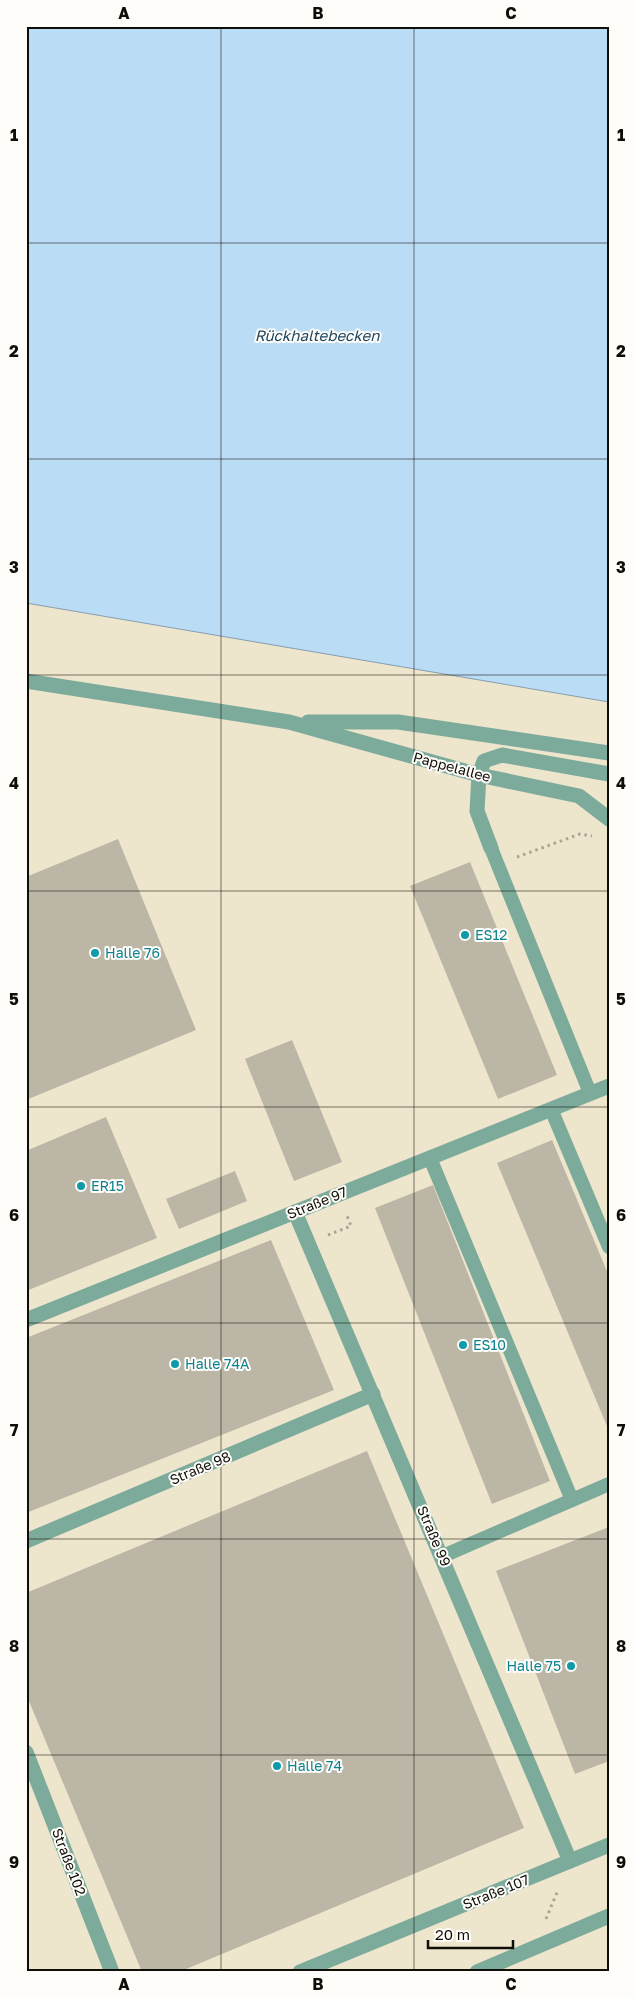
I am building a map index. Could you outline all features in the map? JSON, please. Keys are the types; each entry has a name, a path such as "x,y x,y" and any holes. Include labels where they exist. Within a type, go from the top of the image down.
{"street":[{"name":"Pappelallee","path":"26,681 289,722 479,775 580,796 609,819"},
{"name":"Pappelallee","path":"289,722 398,722 609,753"},
{"path":"492,848 477,811 479,775 484,761 502,756 609,774"},
{"name":"Straße 97","path":"26,1320 609,1086"},
{"name":"Straße 99","path":"295,1212 570,1861"},
{"name":"Straße 98","path":"26,1541 373,1394"},
{"name":"Straße 102","path":"26,1752 112,1972"},
{"name":"Straße 107","path":"300,1972 609,1845"},
{"path":"477,1972 609,1916"}],"lane":[{"path":"492,848 590,1093"},
{"path":"551,1109 609,1247"},
{"path":"430,1158 572,1500"},
{"path":"442,1556 609,1484"}],"path":[{"path":"498,864 580,834 597,836"},
{"path":"308,1242 351,1226 339,1194"},
{"path":"534,1947 570,1861"}],"shaded area":[{"path":"26,26 609,26 609,1972 26,1972"}],"water":[{"name":"Rückhaltebecken","path":"26,26 609,26 609,702 26,603"}],"building":[{"name":"Halle 76","path":"118,839 196,1030 26,1100 26,877"},
{"name":"ES12","path":"470,862 557,1075 498,1099 410,886"},
{"path":"292,1040 342,1162 294,1181 245,1059"},
{"name":"ER15","path":"106,1117 157,1238 26,1291 26,1151"},
{"path":"552,1140 609,1276 609,1431 497,1163"},
{"path":"235,1171 247,1201 179,1229 166,1199"},
{"name":"ES10","path":"433,1185 550,1481 492,1504 375,1208"},
{"name":"Halle 74A","path":"271,1240 334,1390 26,1513 26,1338"},
{"name":"Halle 74","path":"367,1451 524,1828 179,1972 142,1972 26,1694 26,1593"},
{"name":"Halle 75","path":"609,1527 609,1761 575,1774 496,1571"}],"place":[{"name":"ES12","path":"465,935"},
{"name":"Halle 76","path":"95,953"},
{"name":"ER15","path":"81,1186"},
{"name":"ES10","path":"463,1345"},
{"name":"Halle 74A","path":"175,1364"},
{"name":"Halle 75","path":"571,1666"},
{"name":"Halle 74","path":"277,1766"}]}
